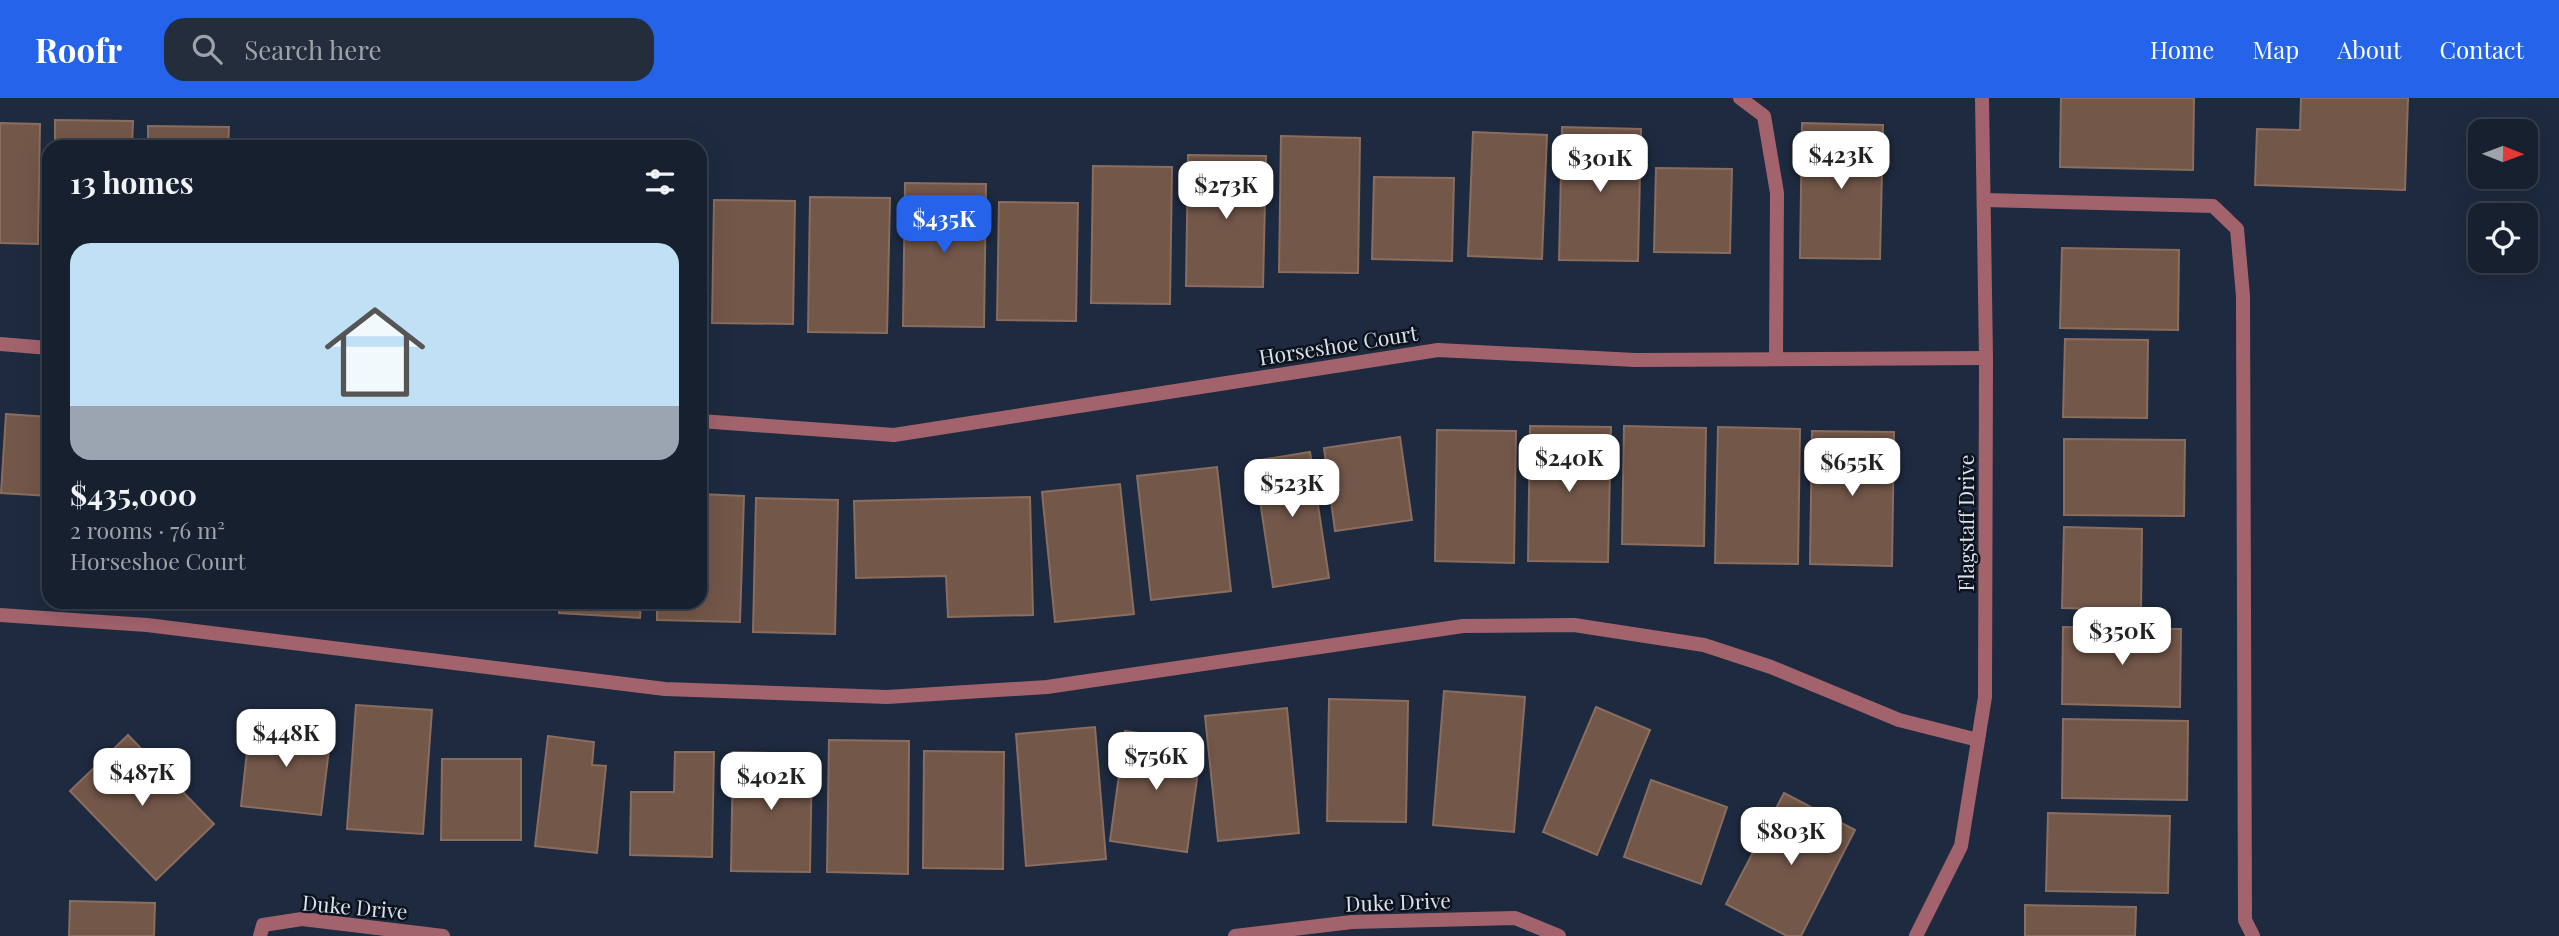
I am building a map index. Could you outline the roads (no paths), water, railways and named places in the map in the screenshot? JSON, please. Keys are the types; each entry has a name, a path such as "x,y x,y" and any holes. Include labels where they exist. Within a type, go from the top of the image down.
{"street":[{"path":"1740,98 1763,116 1777,193 1776,359"},
{"name":"Flagstaff Drive","path":"1916,936 1961,846 1985,697 1986,358 1982,98"},
{"path":"1984,200 2213,206 2237,229 2243,296 2245,920 2253,936"},
{"path":"0,344 42,347"},
{"name":"Horseshoe Court","path":"707,422 894,435 1438,350 1635,360 1986,358"},
{"path":"0,615 147,625 665,689 887,697 1047,687 1462,626 1574,625 1704,645 1771,667 1899,720 1978,740"},
{"name":"Duke Drive","path":"1235,936 1352,922 1515,918 1559,936"},
{"name":"Duke Drive","path":"262,931 302,919 443,936"}]}
